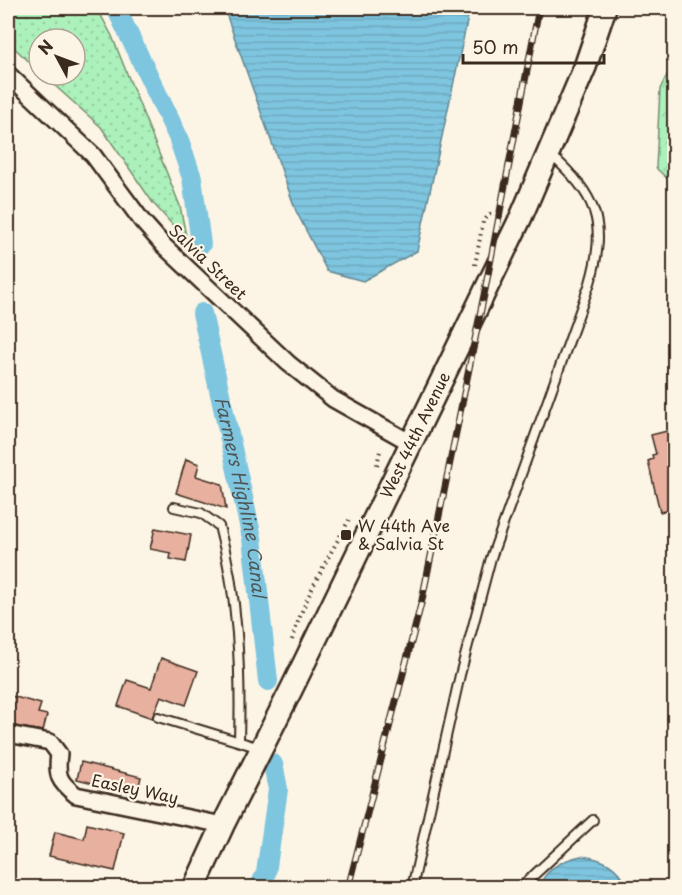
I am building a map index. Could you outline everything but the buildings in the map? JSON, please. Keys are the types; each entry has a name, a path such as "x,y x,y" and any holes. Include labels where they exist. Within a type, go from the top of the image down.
{"street":[{"name":"West 44th Avenue","path":"194,888 222,825 292,688 514,232 550,154 585,67 605,8"},
{"name":"Salvia Street","path":"8,74 93,155 142,222 165,247 288,363 333,399 411,443"},
{"name":"Easley Way","path":"8,734 50,742 59,754 57,770 62,785 76,795 222,825"}],"lane":[{"path":"414,887 460,675 491,558 590,283 597,256 598,229 592,204 577,181 550,154"},
{"path":"174,507 201,513 219,525 229,563 241,683 239,741"},
{"path":"158,717 262,747"},
{"path":"520,888 593,820"}],"path":[{"path":"372,474 380,451"},
{"path":"339,537 353,513"}],"green space":[{"path":"8,8 97,8 112,36 180,206 187,241 153,203 101,127 56,87 87,87 87,27 27,27 27,60 8,42"},
{"path":"674,61 674,185 656,168 660,89"}],"water":[{"path":"224,8 470,8 417,251 363,281 327,271 296,211"},
{"path":"581,856 603,861 620,874 628,887 539,887 550,870 567,860"}],"waterway":[{"name":"Farmers Highline Canal","path":"116,8 178,137 192,178 201,244"},
{"name":"Farmers Highline Canal","path":"202,313 252,538 268,681"},
{"name":"Farmers Highline Canal","path":"259,888 266,873 278,789 273,764"}],"railway":[{"path":"348,888 422,600 539,8"}],"place":[{"name":"W 44th Ave & Salvia St","path":"346,535"}]}
